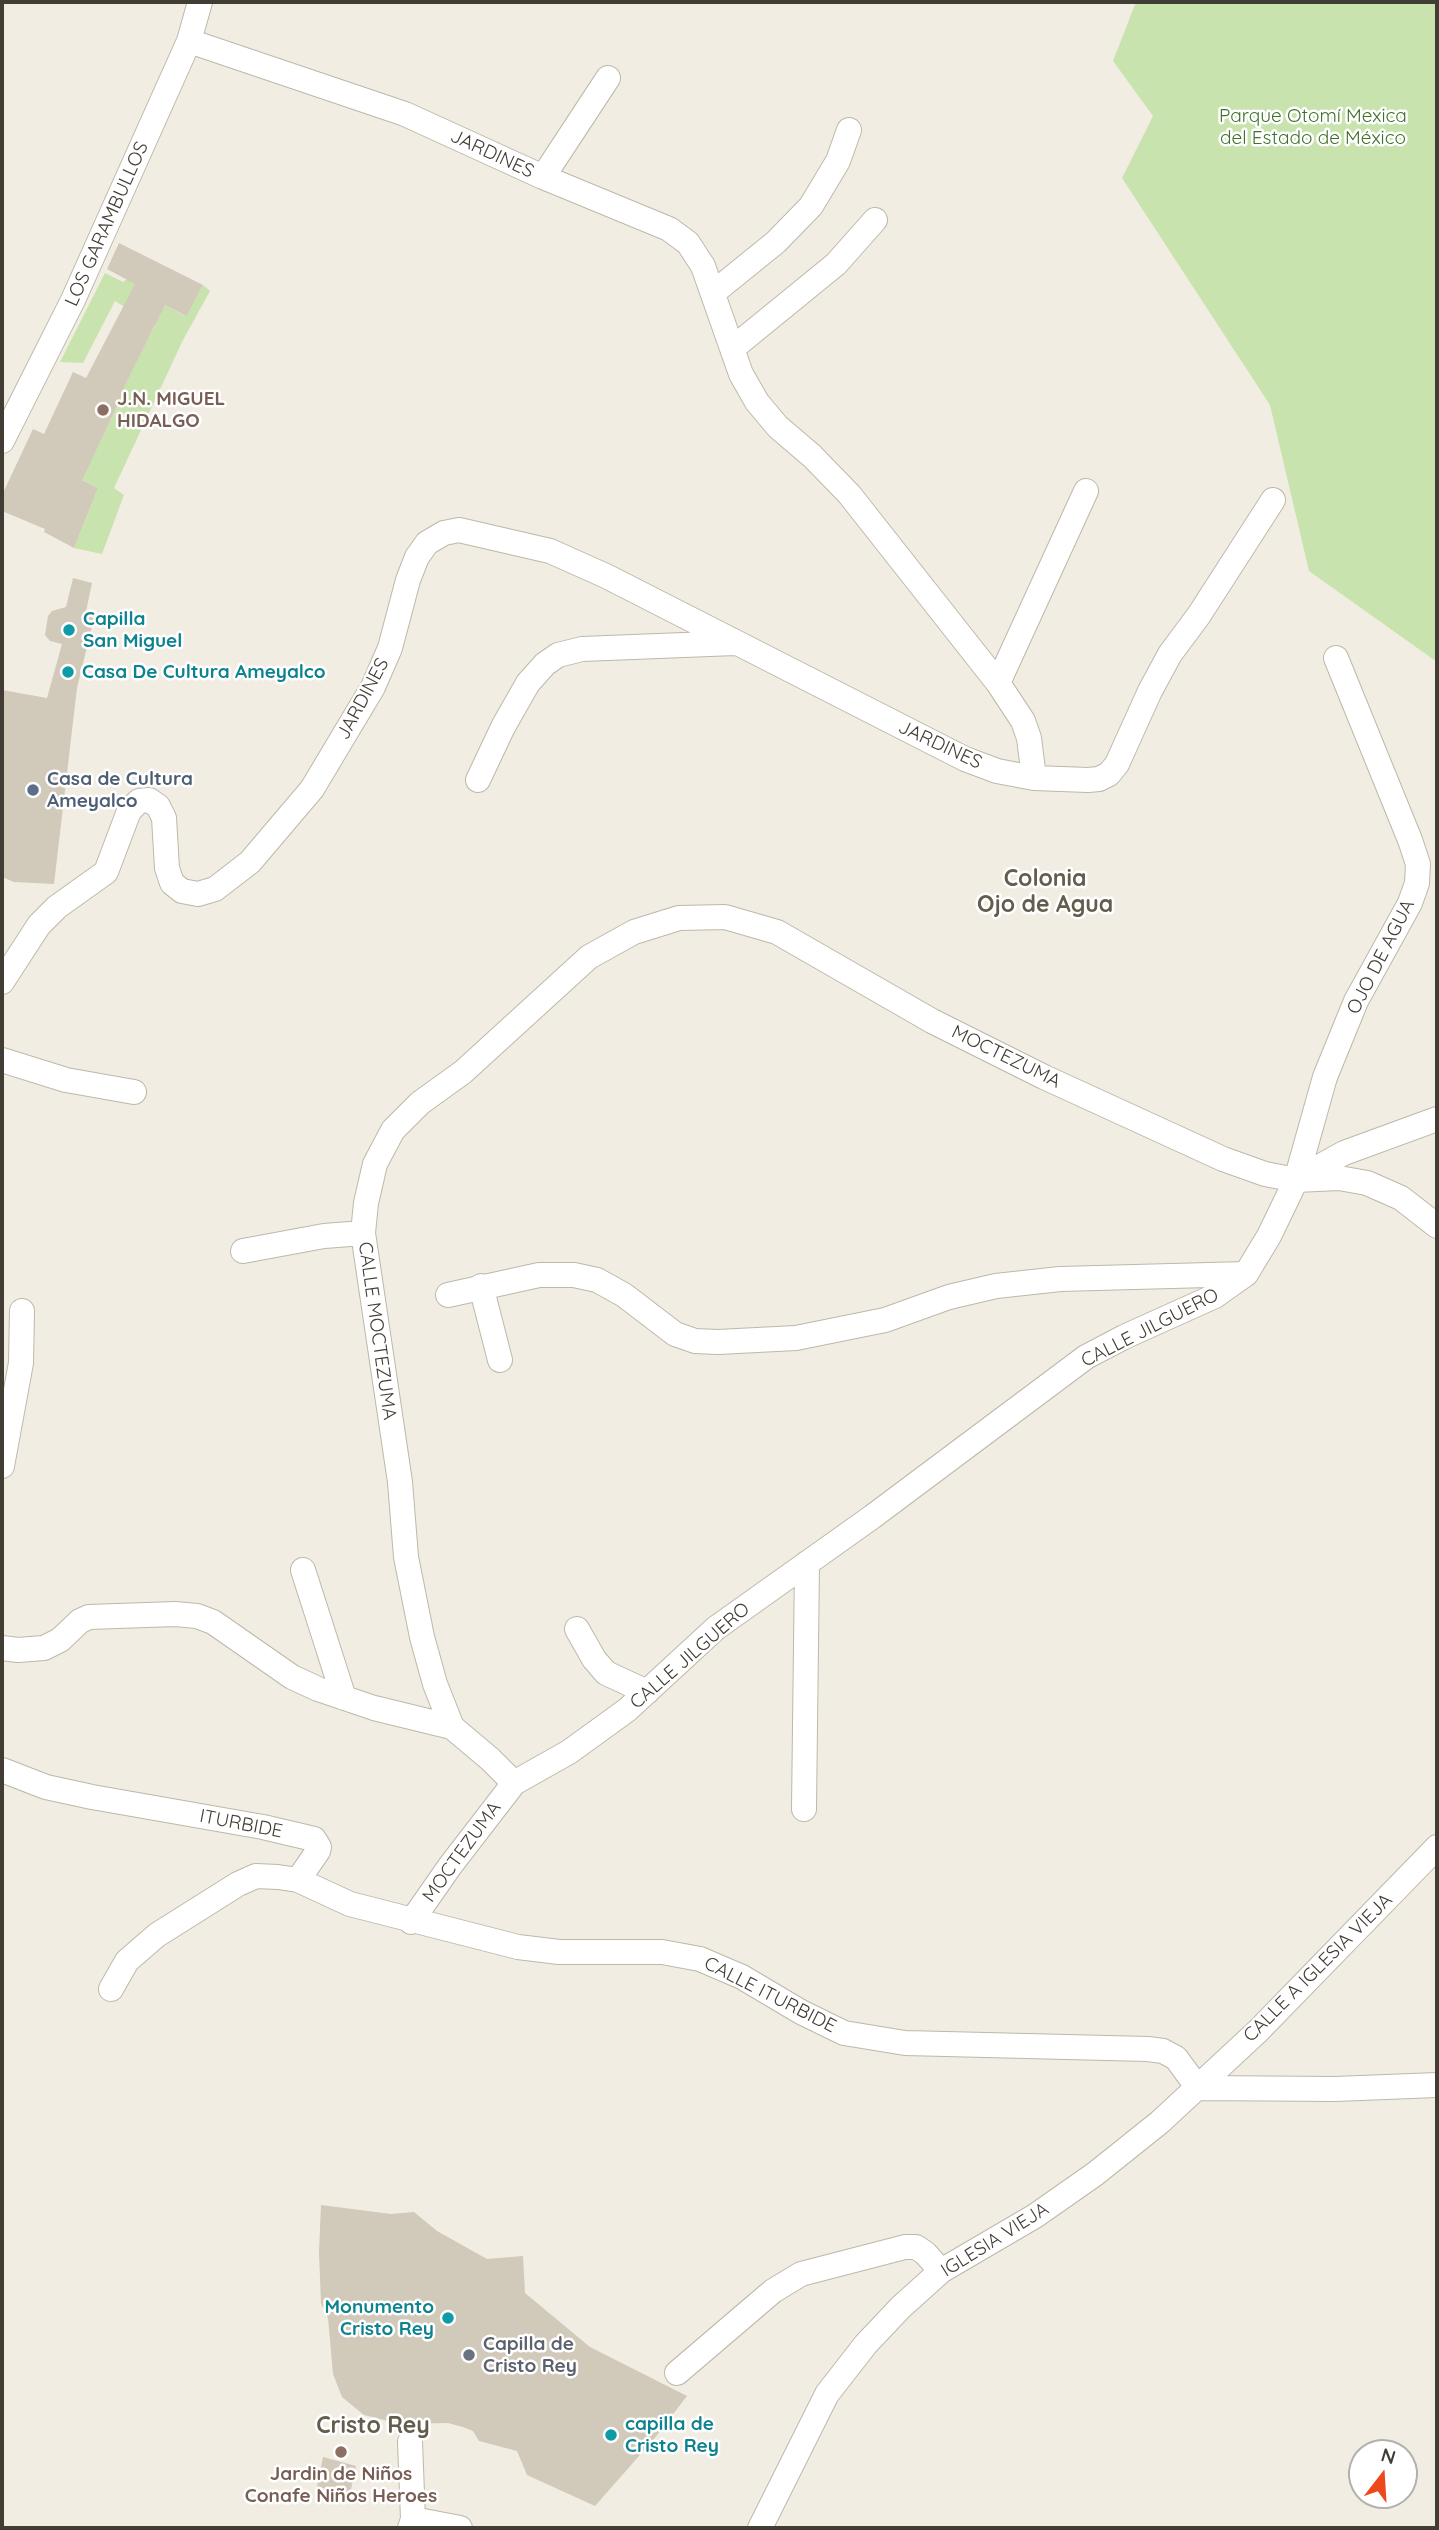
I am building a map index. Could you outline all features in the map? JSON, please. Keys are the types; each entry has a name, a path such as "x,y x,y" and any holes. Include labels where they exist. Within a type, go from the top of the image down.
{"street":[{"name":"LOS GARAMBULLOS","path":"2,441 67,313 189,41 200,2"},
{"name":"JARDINES","path":"2,982 39,925 57,907 106,872 129,811 139,801 149,800 159,806 164,818 167,868 172,883 182,891 198,894 215,889 250,862 312,789 373,687 390,648 417,557 427,543 444,533 459,530 550,551 740,643 965,760 997,771 1034,778 1029,738 1023,721 998,683 849,494 778,427 757,402 741,374 704,267 688,243 669,229 543,177 405,114 189,41"},
{"path":"543,177 607,78"},
{"path":"713,293 776,242 811,206 838,161 849,130"},
{"path":"733,348 836,264 875,220"},
{"path":"998,683 1086,491"},
{"path":"1034,778 1088,780 1109,774 1117,764 1170,654 1199,615 1273,500"},
{"path":"478,780 528,683 545,664 558,655 582,649 740,643"},
{"name":"OJO DE AGUA","path":"1296,1180 1325,1077 1356,1001 1410,903 1417,883 1418,863 1410,840 1336,658"},
{"name":"MOCTEZUMA","path":"725,917 777,932 932,1021 1044,1077 1223,1159 1265,1174 1296,1180"},
{"name":"CALLE MOCTEZUMA","path":"452,1727 435,1684 422,1637 406,1557 400,1482 363,1233 366,1203 375,1164 393,1130 420,1103 463,1072 589,957 634,932 679,918 725,917"},
{"path":"2,1060 66,1080 134,1092"},
{"path":"1296,1180 1344,1153 1437,1119"},
{"path":"1296,1180 1339,1178 1367,1183 1401,1198 1437,1226"},
{"name":"CALLE JILGUERO","path":"514,1783 569,1752 627,1710 716,1628 1086,1357 1215,1296 1246,1274 1269,1236 1296,1180"},
{"path":"243,1251 324,1236 363,1233"},
{"path":"448,1295 539,1275 574,1275 597,1280 624,1295 675,1334 695,1341 718,1342 796,1338 885,1320 949,1297 996,1286 1060,1279 1246,1274"},
{"path":"481,1286 500,1360"},
{"path":"3,1457 21,1363 22,1311"},
{"path":"804,1810 807,1563"},
{"path":"303,1570 344,1698"},
{"path":"2,1648 44,1648 60,1640 80,1621 101,1616 197,1616 213,1622 292,1677 344,1698 452,1727 514,1783"},
{"path":"577,1629 594,1659 606,1673 647,1692"},
{"name":"ITURBIDE","path":"2,1770 46,1787 314,1839 319,1847 318,1851 298,1880"},
{"name":"MOCTEZUMA","path":"411,1922 514,1783"},
{"name":"CALLE A IGLESIA VIEJA","path":"1198,2088 1258,2031 1437,1847"},
{"path":"111,1989 127,1961 157,1935 238,1884 256,1876 298,1880 350,1904 411,1922"},
{"name":"CALLE ITURBIDE","path":"411,1922 518,1947 559,1952 662,1952 700,1959 742,1977 801,2012 844,2033 905,2043 1163,2051 1176,2058 1198,2088"},
{"path":"1198,2088 1335,2089 1437,2085"},
{"name":"IGLESIA VIEJA","path":"760,2528 827,2394 866,2344 901,2307 941,2271 1035,2216 1085,2181 1198,2088"},
{"path":"677,2373 772,2291 801,2274 905,2247 916,2247 925,2253 941,2271"},
{"path":"410,2442 411,2524 460,2528"}],"green space":[{"name":"Parque Otomí Mexica del Estado de México","path":"1136,2 1437,2 1437,662 1309,571 1270,405 1122,178 1153,116 1113,61"},
{"path":"105,273 123,282 127,279 185,316 203,285 210,291 183,340 114,488 124,495 102,554 74,548 98,488 71,474 93,456 123,395 119,392 155,326 115,301 83,363 60,362"}],"building":[{"path":"119,243 203,285 186,316 165,305 121,393 123,394 82,480 98,488 74,548 44,532 45,529 2,511 2,495 33,429 44,434 73,372 86,378 135,284 107,269"},
{"name":"Casa de Cultura Ameyalco","path":"73,578 92,583 85,616 94,618 77,688 54,884 14,882 2,877 2,690 47,698 62,644 50,641 45,635 48,616 52,611 66,607"},
{"name":"Capilla de Cristo Rey","path":"321,2205 391,2214 414,2212 437,2231 487,2259 523,2256 525,2293 590,2347 687,2396 654,2439 595,2506 527,2475 517,2451 479,2441 473,2431 463,2427 448,2423 400,2424 364,2415 342,2397 333,2374 328,2318 321,2304"},
{"path":"323,2457 356,2466 350,2494 317,2487"}],"place":[{"name":"J.N. MIGUEL HIDALGO","path":"103,410"},
{"name":"Capilla San Miguel","path":"69,630"},
{"name":"Casa De Cultura Ameyalco","path":"68,672"},
{"name":"Casa de Cultura Ameyalco","path":"33,790"},
{"name":"Monumento Cristo Rey","path":"448,2318"},
{"name":"Capilla de Cristo Rey","path":"469,2355"},
{"name":"capilla de Cristo Rey","path":"611,2435"},
{"name":"Jardin de Niños Conafe Niños Heroes","path":"341,2452"}],"district":[{"name":"Colonia Ojo de Agua","path":"1045,892"},
{"name":"Cristo Rey","path":"373,2426"}]}
